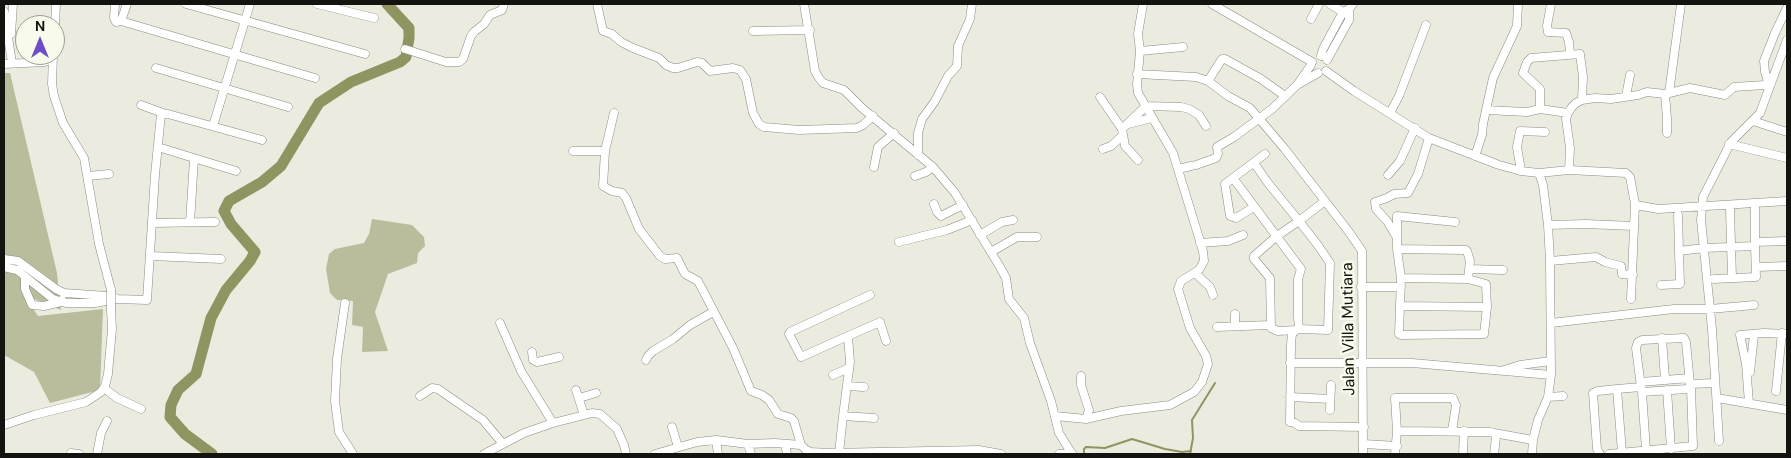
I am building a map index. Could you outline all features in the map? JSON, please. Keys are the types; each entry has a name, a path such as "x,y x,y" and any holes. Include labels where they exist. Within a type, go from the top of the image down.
{"street":[{"path":"10,45 13,4"},
{"path":"116,4 114,20 116,22 121,21 315,78"},
{"path":"121,21 127,4"},
{"path":"186,4 365,54"},
{"path":"213,126 250,4"},
{"path":"317,4 374,18"},
{"path":"354,13 356,4"},
{"path":"405,49 446,62 459,62 463,59 474,32 484,24 490,15 502,10 504,4"},
{"path":"597,4 603,31 612,34 627,45 658,58 666,65 678,68 697,62 702,63 710,71 732,68 740,70 746,79 753,114 759,124 764,127 798,130 856,128 863,125 873,116"},
{"path":"804,4 810,30 815,71 819,78 823,83 844,90 933,167 948,183 1006,278 1009,299 1024,318 1030,343 1059,433 1072,453 1059,454"},
{"path":"918,155 918,133 922,120 935,101 948,76 957,66 958,46 968,23 972,4"},
{"path":"1143,4 1138,34 1140,51 1137,74 1138,93 1148,120 1166,151"},
{"path":"1212,4 1222,6 1311,64 1313,70 1322,72 1429,138 1499,165 1521,171 1539,173 1569,170 1626,173 1630,177 1635,204 1631,299"},
{"path":"1311,18 1319,4"},
{"path":"1324,58 1349,20 1348,8 1330,4"},
{"path":"1475,156 1482,135 1493,78 1517,26 1518,4"},
{"path":"1551,4 1547,26 1548,32 1566,34 1570,54"},
{"path":"1667,133 1667,94 1681,4"},
{"path":"1569,170 1570,148 1566,124 1568,112 1576,103 1587,98 1610,99 1647,92 1667,94 1690,88 1725,95 1734,87 1765,85 1768,81 1764,61 1774,33 1787,8"},
{"path":"4,11 12,63"},
{"path":"1390,113 1399,96 1426,25"},
{"path":"753,31 810,30"},
{"path":"1719,441 1710,309 1701,220 1703,197 1729,144 1760,113 1785,51 1787,40"},
{"path":"1140,51 1183,47"},
{"path":"1540,109 1540,89 1523,74 1527,62 1531,58 1580,54 1583,77 1582,100"},
{"path":"1178,169 1194,166 1216,158 1218,154 1217,147 1223,145 1272,109 1297,85 1316,57 1324,58"},
{"path":"1297,85 1322,72 1328,66 1324,58"},
{"path":"1137,74 1190,76 1208,81 1222,59 1225,59 1262,79 1285,96"},
{"path":"4,64 15,63"},
{"path":"4,425 91,400 104,388 107,381 110,359 111,290 99,244 88,176 82,153 63,123 58,109 52,87 53,65"},
{"path":"156,68 288,107"},
{"path":"1626,96 1630,75"},
{"name":"Jalan Villa Mutiara","path":"1208,81 1228,96 1250,108 1325,201 1362,251 1363,454"},
{"path":"1100,97 1124,130 1125,146 1138,160"},
{"path":"141,105 163,113 262,140"},
{"path":"1125,146 1107,147 1144,108 1181,107 1189,109 1200,115 1206,126"},
{"path":"1055,416 1086,419 1121,411 1170,405 1194,392 1202,382 1208,364 1206,356 1190,328 1178,289 1181,282 1195,273 1204,261 1203,251 1173,153 1144,108"},
{"path":"1486,110 1526,112 1540,109 1568,112"},
{"path":"4,267 13,268 53,299 61,302 70,304 95,303 117,299 148,300 154,175 160,116 163,113"},
{"path":"614,113 604,150 603,186 612,191 622,193 639,229 662,258 679,259 685,274 698,281 733,348 751,391 769,400 778,414 791,418 794,421 801,445"},
{"path":"1124,130 1148,120"},
{"path":"1753,121 1787,132"},
{"path":"1388,175 1400,161 1415,128"},
{"path":"1521,171 1517,147 1520,130 1545,132"},
{"path":"874,167 878,147 894,133"},
{"path":"1396,236 1376,209 1375,202 1394,194 1408,193 1418,174 1429,138"},
{"path":"1729,144 1787,158"},
{"path":"158,147 236,171"},
{"path":"573,151 604,150"},
{"path":"1254,207 1236,218 1230,216 1225,184 1265,154"},
{"path":"190,222 194,159"},
{"path":"1254,163 1299,221 1330,263 1328,330 1278,331 1271,328 1270,325 1270,278 1254,256 1277,236 1299,221 1325,201"},
{"path":"915,176 933,167"},
{"path":"1532,454 1533,440 1538,420 1548,397 1551,375 1548,226 1543,185 1539,173"},
{"path":"88,176 109,174"},
{"path":"1233,178 1301,269 1298,279 1298,330"},
{"path":"1635,204 1658,209 1787,201"},
{"path":"934,204 937,212 942,216 962,204"},
{"path":"1714,279 1756,277 1755,206"},
{"path":"1730,209 1732,278"},
{"path":"1661,285 1680,284 1678,215"},
{"path":"1401,278 1468,279 1487,285 1485,333 1481,336 1401,336 1399,334 1401,278 1396,236 1397,216 1455,222"},
{"path":"899,242 952,229 972,220"},
{"path":"980,234 995,224 1013,220"},
{"path":"153,223 215,222"},
{"path":"1548,226 1586,224 1634,226"},
{"path":"1200,243 1228,241 1243,235"},
{"path":"991,252 1017,237 1037,237"},
{"path":"1679,251 1787,241"},
{"path":"1397,249 1466,250 1469,255 1470,269 1468,279"},
{"path":"151,256 221,259"},
{"path":"1550,261 1596,257 1605,262 1621,266 1622,274 1633,275"},
{"path":"4,258 18,261 64,293 107,296 117,299"},
{"path":"1756,267 1787,266"},
{"path":"1470,269 1503,270"},
{"path":"1195,273 1210,287 1214,295"},
{"path":"25,277 25,289 32,305 44,306 61,302"},
{"path":"1361,286 1401,287"},
{"path":"61,302 64,293"},
{"path":"870,294 789,334 800,357 880,322 886,341"},
{"path":"345,303 337,359 334,401 339,432 352,454"},
{"path":"1551,323 1662,310 1710,309 1754,305"},
{"path":"1401,306 1487,307"},
{"path":"646,360 652,351 713,312"},
{"path":"1235,314 1235,326"},
{"path":"500,323 519,367 553,423"},
{"path":"1217,327 1270,325"},
{"path":"1298,330 1292,334 1290,422 1308,426 1364,427"},
{"path":"1749,403 1746,364 1740,335 1784,333 1776,391"},
{"path":"1748,389 1754,335"},
{"path":"839,453 848,386 850,346 848,336"},
{"path":"1609,454 1691,447 1694,444 1685,339 1681,337 1642,340 1638,342 1636,348 1642,387 1646,450"},
{"path":"1662,338 1665,379"},
{"path":"519,367 532,356 540,362 559,357"},
{"path":"1502,370 1520,365 1551,361"},
{"path":"1290,363 1412,363 1551,375"},
{"path":"833,374 849,368"},
{"path":"1081,376 1089,410 1086,419"},
{"path":"1642,387 1665,379 1690,383 1715,383"},
{"path":"1600,454 1596,444 1593,393 1642,387 1667,390 1690,383"},
{"path":"1330,410 1331,385"},
{"path":"848,386 864,387"},
{"path":"104,388 117,398 141,409"},
{"path":"420,396 432,388 438,388 483,420 503,444"},
{"path":"1617,389 1622,452"},
{"path":"576,390 584,415"},
{"path":"1667,390 1671,449"},
{"path":"579,398 596,393"},
{"path":"1548,397 1563,396"},
{"path":"1290,397 1330,399"},
{"path":"1364,444 1396,450 1395,398 1453,398 1456,404 1452,431"},
{"path":"1717,398 1787,410"},
{"path":"484,454 524,433 592,413 600,414 610,422 620,436 625,454"},
{"path":"843,416 874,418"},
{"path":"97,454 101,434 107,421"},
{"path":"672,427 678,447"},
{"path":"1397,431 1464,431 1494,433 1533,440"},
{"path":"1463,454 1464,431"},
{"path":"1494,433 1496,437 1494,454"},
{"path":"658,454 688,444 716,440 748,444 801,445 811,452 944,453 979,450 1001,454"},
{"path":"716,440 718,454"},
{"path":"688,444 689,454"},
{"path":"748,444 751,454"},
{"path":"785,444 788,454"}],"green space":[{"path":"4,73 10,73 57,273 61,310 34,299 26,298 38,316 103,309 100,390 50,403 34,372 4,355"},
{"path":"372,219 412,225 424,237 425,246 418,253 417,263 388,274 375,312 388,351 362,352 363,327 352,325 353,301 337,300 330,293 326,269 329,254 335,249 364,243 369,234"}],"waterway":[{"path":"212,454 185,434 170,417 171,405 178,390 196,374 211,318 226,290 255,252 231,224 224,211 229,201 262,182 281,166 319,103 351,82 400,62 406,57 409,28 387,4"},
{"path":"1190,454 1193,438 1192,420 1215,383"},
{"path":"1084,454 1086,447 1105,448 1132,439 1165,449 1182,452 1191,451"}]}
